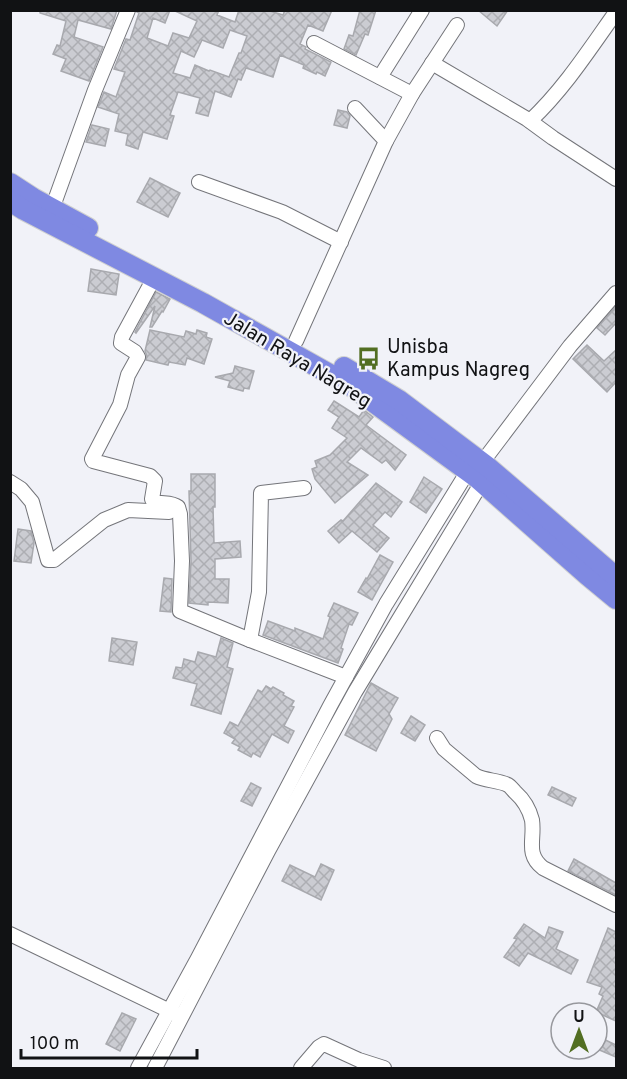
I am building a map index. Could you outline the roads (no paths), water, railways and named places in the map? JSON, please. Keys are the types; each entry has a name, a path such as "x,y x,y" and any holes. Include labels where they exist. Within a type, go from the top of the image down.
{"highway":[{"name":"Jalan Raya Nagreg","path":"10,183 52,209 351,370 399,400 616,577"},
{"name":"Jalan Raya Nagreg","path":"10,201 203,303 351,386 480,467 586,575 616,599"}],"street":[{"path":"52,209 95,90 128,10"},
{"path":"380,77 422,10"},
{"path":"530,121 549,104 565,84 616,12"},
{"path":"296,341 386,141 412,94 457,25"},
{"path":"314,43 412,94"},
{"path":"432,63 530,121 616,179"},
{"path":"355,108 386,141"},
{"path":"199,182 282,212 341,242"},
{"path":"154,278 122,337 121,343 135,352 138,357 128,375 120,405 92,459 152,477 155,483 153,501 178,507 182,561 180,612 346,677"},
{"path":"155,1068 176,1014 346,677 386,604 480,467 570,346 616,293"},
{"path":"138,1068 176,1014 480,467"},
{"path":"10,482 21,489 32,502 48,560 54,560 104,520 128,510 180,512"},
{"path":"250,640 259,592 261,493 304,488"},
{"path":"357,657 370,665"},
{"path":"436,738 444,749 476,776 507,785 525,802 532,821 532,852 538,864 616,905"},
{"path":"10,934 176,1014"},
{"path":"301,1068 324,1044 359,1060 384,1068"}],"place":[{"name":"Unisba Kampus Nagreg","path":"369,358"}]}
